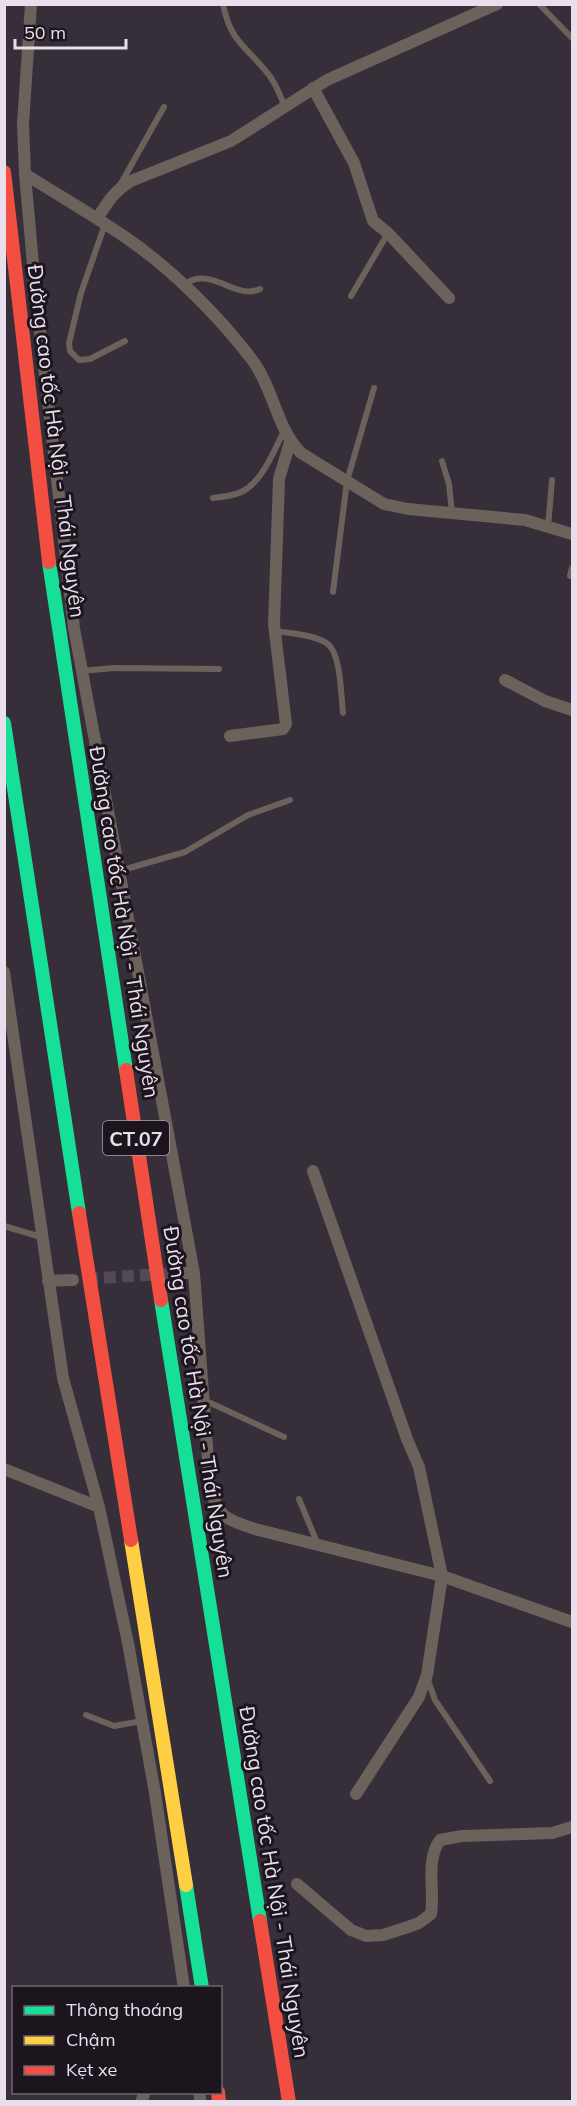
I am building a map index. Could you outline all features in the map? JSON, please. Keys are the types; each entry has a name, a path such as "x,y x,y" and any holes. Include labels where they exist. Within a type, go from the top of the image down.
{"highway":[{"name":"Đường cao tốc Hà Nội - Thái Nguyên","path":"4,172 44,526 149,1225 289,2102"},
{"path":"4,723 81,1229 202,1986"}],"street":[{"path":"31,4 23,124 25,174 35,287 74,628 194,1274 210,1486 218,1510 230,1520 247,1526 442,1576 573,1622"},
{"path":"101,222 109,199 119,188 131,181 231,141 313,88 497,4"},
{"path":"313,88 354,163 373,220 448,297"},
{"path":"25,174 157,261 213,313 254,362 267,386 287,437 301,453 384,504 408,509 452,507 549,523 573,534"},
{"path":"230,736 284,729 286,724 274,631 279,479 287,437"},
{"path":"505,680 545,701 573,710"},
{"path":"4,972 63,1378 99,1507 128,1643 184,1986"},
{"path":"313,1171 407,1439 419,1467 442,1576 427,1675 419,1697 356,1794"},
{"path":"176,1272 194,1274"},
{"path":"48,1281 73,1280"},
{"path":"4,1469 99,1507"},
{"path":"297,1884 351,1930 366,1936 383,1935 419,1923 430,1914 433,1892 433,1850 440,1840 462,1836 524,1836 552,1833 573,1827"}],"lane":[{"path":"223,4 231,32 266,70 276,84 285,106"},
{"path":"539,4 573,38"},
{"path":"119,188 164,106"},
{"path":"101,222 81,293 69,343 70,351 79,360 90,359 125,341"},
{"path":"351,296 388,233"},
{"path":"182,284 196,279 207,279 246,292 260,289"},
{"path":"333,592 347,481 374,388"},
{"path":"213,498 237,494 250,488 287,437"},
{"path":"442,461 450,484 452,507"},
{"path":"549,523 552,480"},
{"path":"570,576 573,568"},
{"path":"274,631 296,634 327,643 333,651 339,675 343,713"},
{"path":"81,671 114,668 219,669"},
{"path":"118,872 185,852 248,815 290,800"},
{"path":"4,1226 42,1237"},
{"path":"204,1400 284,1437"},
{"path":"299,1499 318,1545"},
{"path":"427,1675 435,1700 490,1781"},
{"path":"86,1715 114,1726 142,1720"}],"tunnel":[{"path":"86,1279 176,1273"}],"traffic: fast":[{"path":"49,562 126,1070"},
{"path":"4,723 79,1213"},
{"path":"161,1300 260,1921"},
{"path":"186,1885 202,1986"}],"traffic: slow":[{"path":"131,1540 186,1885"}],"traffic: jam":[{"path":"4,172 49,562"},
{"path":"126,1070 161,1300"},
{"path":"79,1213 131,1540"},
{"path":"260,1921 289,2102"},
{"path":"218,2094 219,2102"}]}
